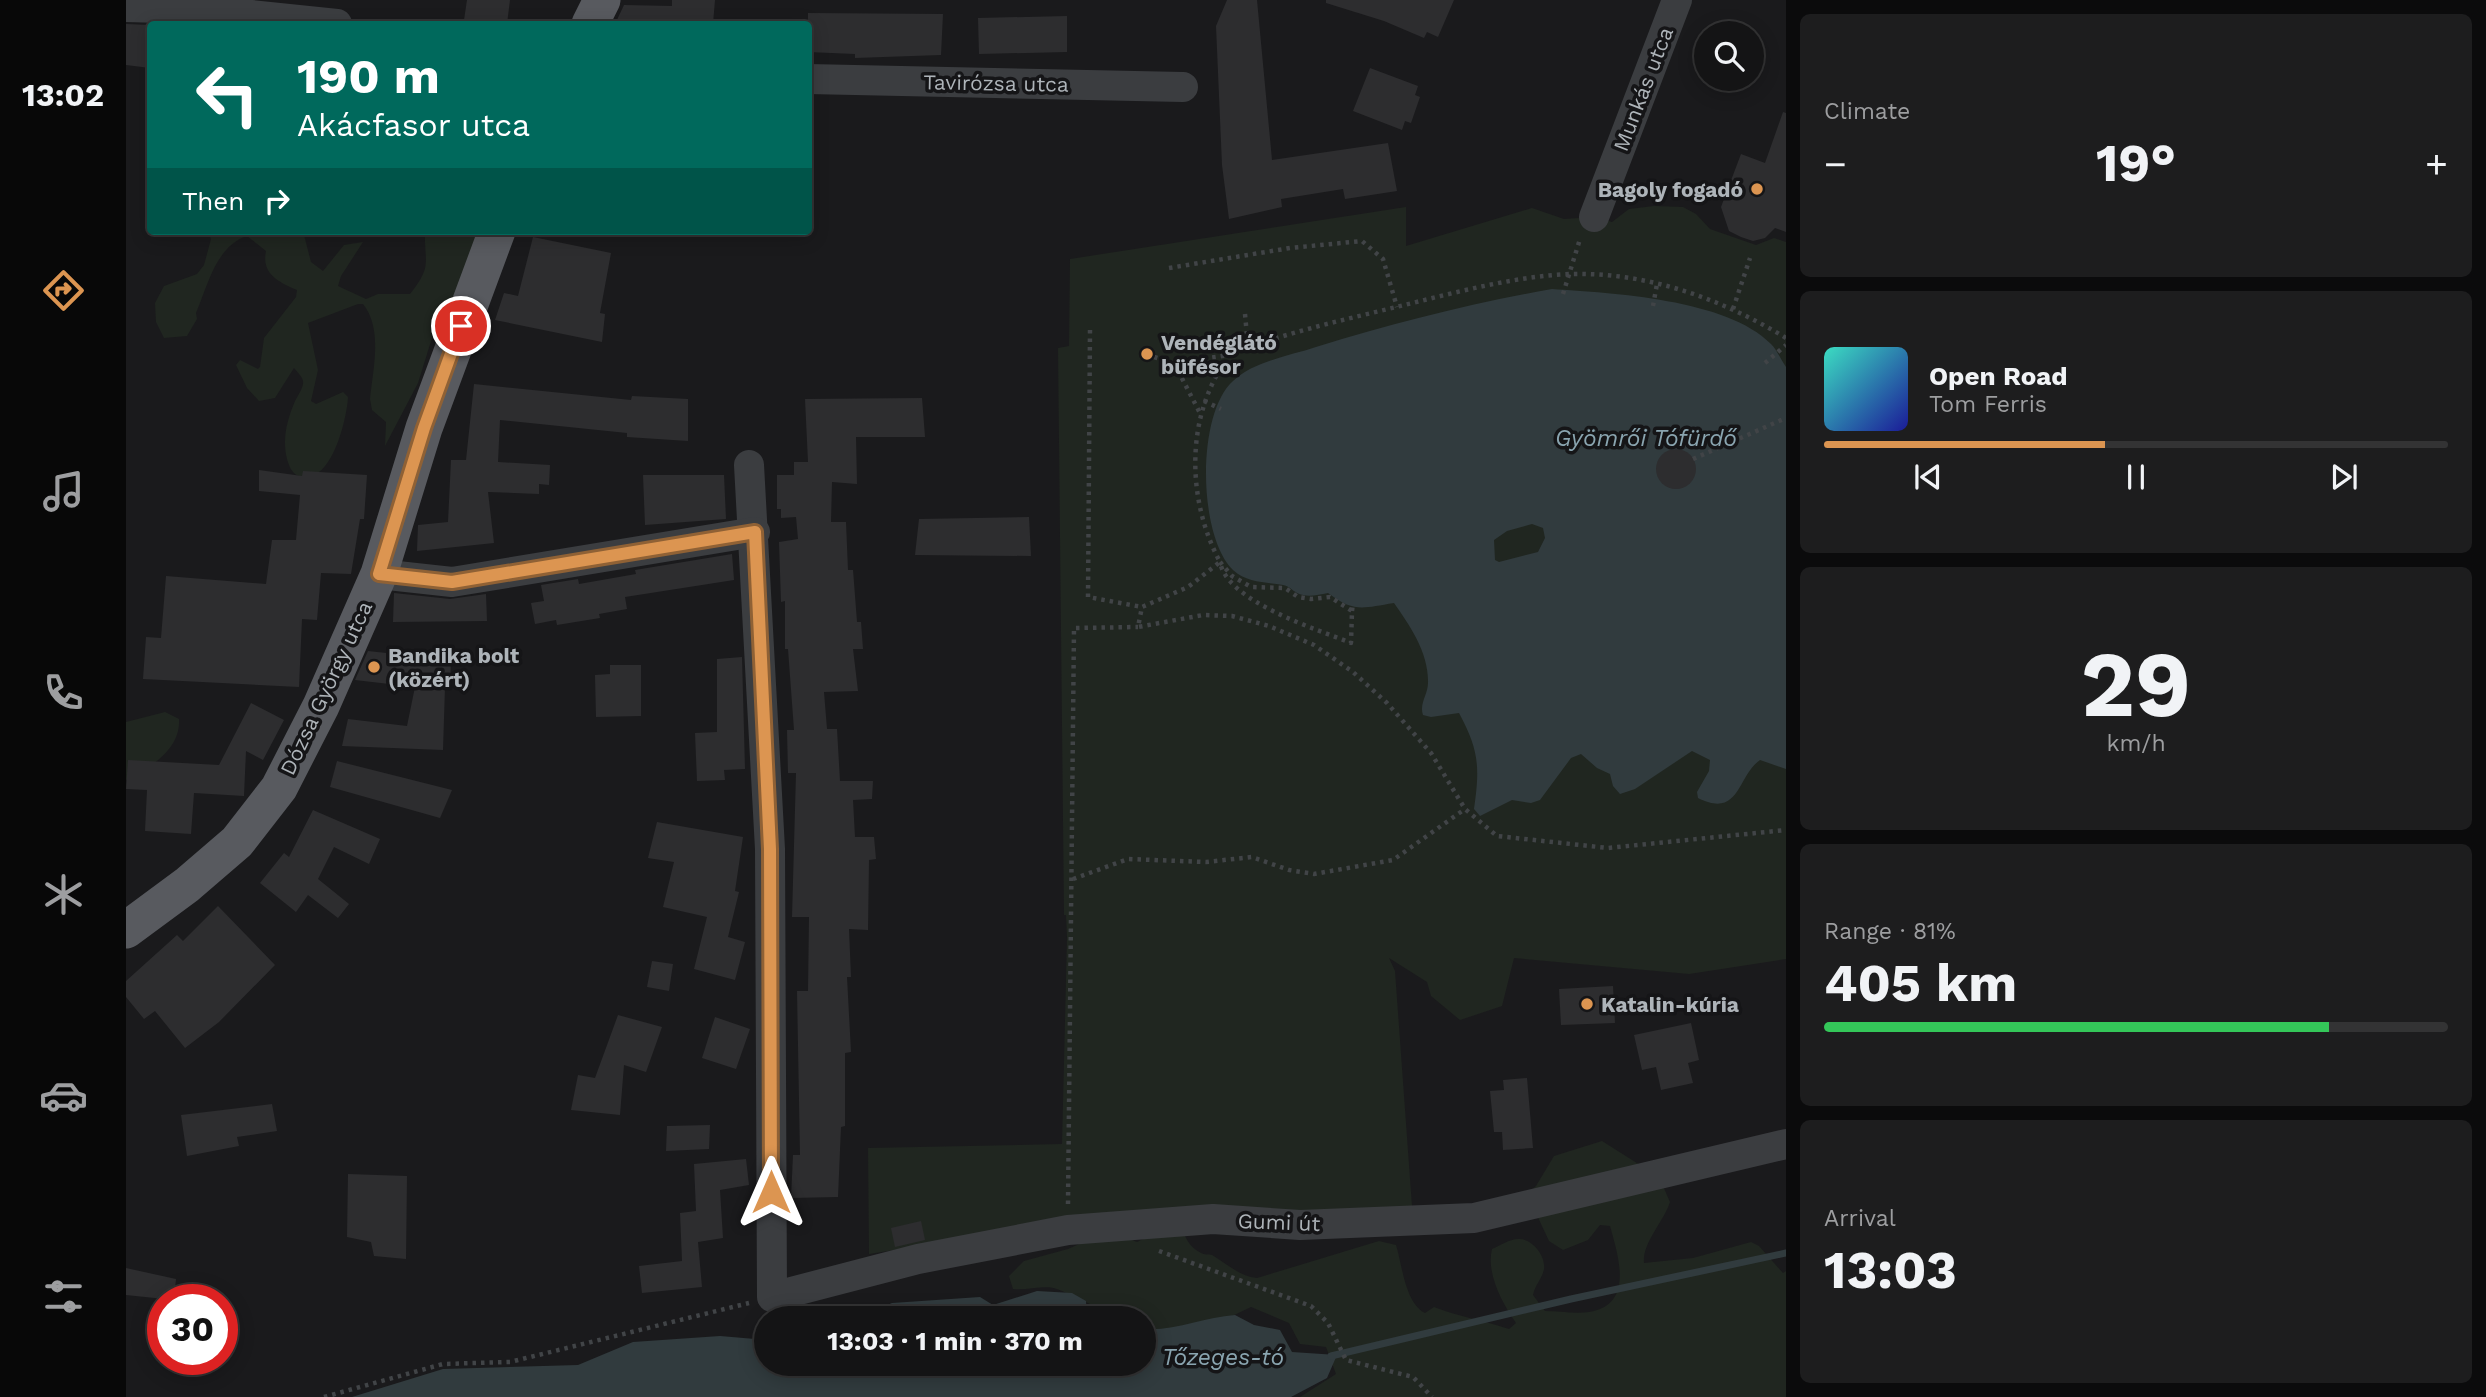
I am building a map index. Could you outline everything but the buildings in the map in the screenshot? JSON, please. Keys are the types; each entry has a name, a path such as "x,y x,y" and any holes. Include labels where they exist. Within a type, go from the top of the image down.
{"main road":[{"path":"591,21 601,0"},
{"name":"Dózsa György utca","path":"126,930 187,885 237,842 279,788 321,706 379,574 424,428 496,235"}],"street":[{"name":"Munkás utca","path":"1594,218 1677,0"},
{"path":"126,7 195,9 309,21"},
{"name":"Tavirózsa utca","path":"812,79 1183,88"},
{"path":"749,465 755,532 770,849 772,1297"},
{"path":"379,574 452,582 755,532"},
{"name":"Gumi út","path":"772,1297 918,1259 1082,1229 1213,1219 1300,1225 1474,1218 1786,1144"}],"path":[{"path":"1169,268 1290,248 1362,241 1383,259 1397,307"},
{"path":"1563,294 1576,246"},
{"path":"1733,309 1750,258"},
{"path":"1154,357 1174,363 1230,355 1248,347 1470,289 1567,274 1657,284 1703,296 1786,338"},
{"path":"1653,306 1657,284"},
{"path":"1245,314 1248,347"},
{"path":"1090,330 1088,597 1142,607 1188,587 1220,562"},
{"path":"1765,363 1786,345"},
{"path":"1230,355 1212,380 1204,401 1196,459 1201,512 1222,573 1243,595 1351,643 1353,603"},
{"path":"1174,363 1201,415"},
{"path":"1204,401 1221,409"},
{"path":"1693,459 1786,418"},
{"path":"1220,562 1232,576 1251,587 1285,588 1298,597 1311,599 1330,597 1352,611"},
{"path":"1139,627 1142,607"},
{"path":"1082,1229 1073,879 1074,628 1139,627 1203,615 1232,616 1269,626 1314,645 1353,671 1387,703 1431,753 1465,809 1497,836 1608,848 1644,847 1786,830"},
{"path":"1073,879 1128,859 1206,862 1252,857 1289,870 1314,874 1393,860 1465,809"},
{"path":"1147,1246 1311,1306 1328,1323 1346,1360 1413,1377 1432,1397"},
{"path":"324,1397 443,1364 510,1362 772,1297"}],"shaded area":[{"path":"1406,207 1406,246 1532,208 1564,219 1594,217 1612,222 1629,209 1683,207 1696,214 1710,229 1756,245 1774,238 1786,242 1786,959 1689,974 1514,958 1502,1006 1460,1020 1431,996 1427,982 1389,958 1395,971 1413,1220 1062,1224 869,1254 868,1148 1062,1144 1067,937 1064,915 1058,348 1069,346 1070,259"},
{"path":"210,235 304,235 311,262 323,271 344,245 363,242 341,276 338,286 366,299 378,294 410,294 425,270 425,235 478,235 456,294 436,325 418,383 385,446 386,422 372,410 370,399 375,350 373,325 363,304 358,304 308,323 318,370 311,401 316,404 343,392 348,397 347,407 335,449 320,471 310,477 299,476 291,469 285,437 290,415 303,386 302,377 294,368 275,398 259,401 247,388 236,365 240,360 258,369 260,367 264,338 296,297 297,290 273,276 266,266 266,251 247,236 236,241 220,257 196,313 197,319 187,336 164,338 156,322 155,303 164,286 197,274 204,265 211,239"},
{"path":"165,712 179,719 175,740 162,757 126,780 126,722"},
{"path":"1602,1141 1659,1177 1670,1202 1646,1248 1644,1263 1693,1258 1751,1242 1759,1246 1783,1273 1786,1271 1786,1397 1300,1397 1336,1374 1326,1347 1300,1344 1289,1323 1251,1307 1178,1342 1156,1331 1156,1306 1095,1306 1057,1289 1013,1289 1009,1276 1024,1261 1068,1249 1109,1231 1137,1242 1164,1229 1181,1226 1188,1241 1197,1251 1212,1255 1239,1272 1257,1278 1379,1241 1396,1245 1409,1292 1418,1308 1425,1313 1434,1307 1509,1329 1516,1323 1493,1278 1492,1249 1508,1241 1523,1239 1537,1249 1543,1259 1544,1269 1533,1295 1545,1311 1589,1312 1613,1300 1620,1277 1617,1251 1610,1226 1600,1225 1588,1240 1563,1250 1549,1241 1527,1194 1536,1186 1554,1156"}],"water":[{"name":"Gyömrői Tófürdő","path":"1552,289 1636,296 1698,308 1727,317 1751,329 1771,344 1786,367 1786,769 1760,760 1752,767 1736,793 1722,803 1698,798 1697,792 1709,771 1710,760 1692,751 1635,789 1620,794 1613,786 1610,774 1597,768 1581,754 1571,758 1540,800 1531,803 1512,800 1480,816 1474,809 1477,770 1471,738 1459,713 1431,717 1423,715 1422,707 1428,683 1425,661 1412,631 1394,603 1359,607 1345,604 1328,593 1301,595 1285,586 1238,574 1221,553 1208,504 1208,446 1212,420 1221,397 1241,374 1283,356 1404,322","holes":["1532,524 1543,528 1545,538 1538,552 1499,562 1495,560 1494,540 1507,531"]},
{"path":"1037,1291 1072,1293 1086,1301 1086,1306 885,1306 892,1303 980,1297 993,1305"},
{"name":"Tőzeges-tó","path":"1235,1315 1254,1325 1280,1330 1292,1352 1337,1355 1327,1378 1291,1397 352,1397 443,1369 578,1365 633,1342 720,1336 754,1339 754,1376 1156,1376 1156,1329"}],"waterway":[{"path":"1331,1356 1571,1299 1786,1253"}],"place":[{"name":"Bagoly fogadó","path":"1757,189"},
{"name":"Vendéglátó büfésor","path":"1147,354"},
{"name":"Bandika bolt (közért)","path":"374,667"},
{"name":"Katalin-kúria","path":"1587,1004"}],"route":[{"path":"461,326 424,428 379,574 396,578 452,582 755,532 770,849 771,1192"}]}
